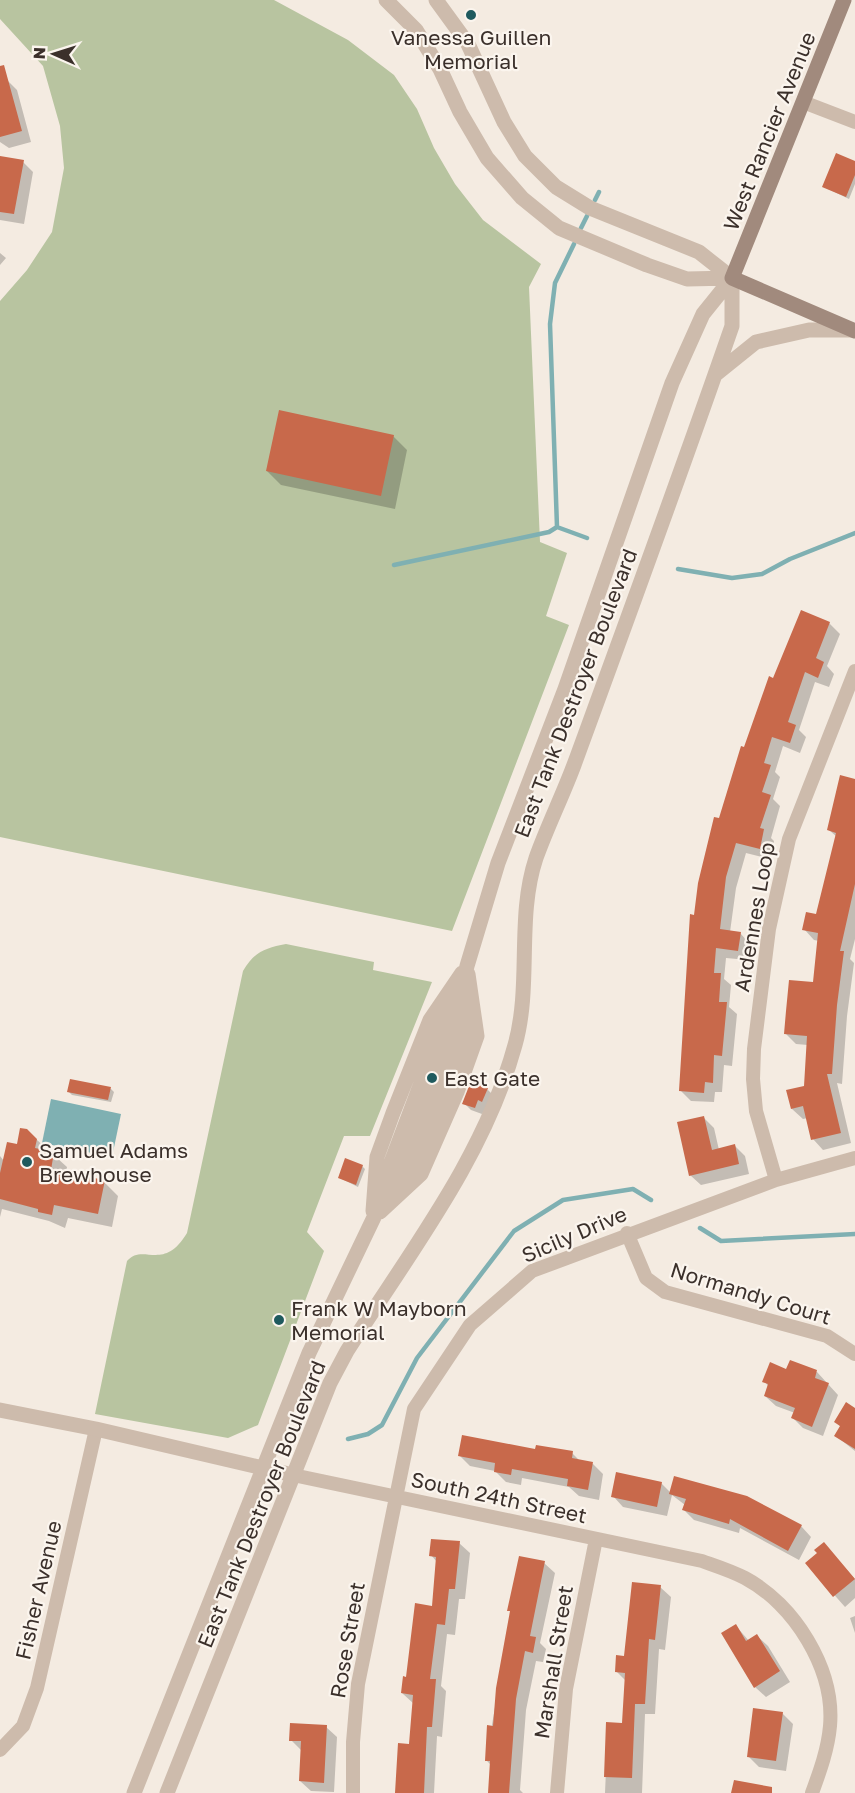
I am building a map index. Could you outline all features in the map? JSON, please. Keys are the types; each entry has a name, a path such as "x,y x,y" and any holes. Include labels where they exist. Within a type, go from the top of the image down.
{"main road":[{"name":"West Rancier Avenue","path":"732,278 844,0"},
{"path":"732,278 854,331"}],"street":[{"path":"386,0 416,30 440,69 460,112 488,158 522,198 559,228 687,279 732,278"},
{"path":"436,0 468,44 504,122 525,156 556,187 590,208 699,252 732,278"},
{"path":"803,102 855,122"},
{"name":"East Tank Destroyer Boulevard","path":"167,1793 330,1383 347,1351 472,1156 506,1075 516,1043 523,1000 528,902 535,861 572,770 732,326 732,278"},
{"name":"East Tank Destroyer Boulevard","path":"134,1793 309,1353 399,1165 453,1028 467,966 498,863 565,689 672,383 703,314 732,278"},
{"path":"715,375 756,342 809,330 854,331"},
{"name":"Ardennes Loop","path":"776,1180 756,1111 753,1079 754,1049 769,929 789,839 855,670"},
{"path":"373,1219 377,1157 389,1124 430,1020 467,966"},
{"path":"373,1219 421,1174 457,1092 477,1036 467,966"},
{"name":"Sicily Drive","path":"395,1497 414,1409 470,1325 532,1271 627,1233 776,1180 855,1158"},
{"name":"Normandy Court","path":"627,1233 646,1278 665,1292 827,1335 855,1354"},
{"name":"South 24th Street","path":"0,1410 263,1469 702,1561 745,1578 778,1601 805,1636 826,1681 830,1724 825,1755 812,1793"},
{"name":"Fisher Avenue","path":"0,1750 23,1726 36,1688 96,1430"},
{"name":"Rose Street","path":"352,1793 353,1742 358,1684 395,1497"},
{"name":"Marshall Street","path":"558,1793 566,1689 596,1539"}],"green space":[{"path":"0,0 274,0 348,40 394,75 417,109 434,148 455,184 483,220 541,264 529,287 540,542 567,553 546,616 569,625 452,931 0,837 0,301 27,270 52,232 64,168 60,126 43,66 0,19"},
{"path":"286,944 374,962 373,970 432,982 370,1136 344,1136 307,1232 324,1251 258,1425 228,1438 95,1414 127,1261 140,1254 154,1255 170,1252 187,1233 243,971 256,955 272,947"}],"water":[{"path":"51,1099 121,1114 112,1157 42,1143"}],"building":[{"path":"4,65 22,131 0,137 0,66"},
{"path":"836,153 855,161 855,175 846,197 822,187"},
{"path":"0,156 24,160 14,214 0,212"},
{"path":"279,410 394,435 381,496 266,471"},
{"path":"801,610 830,622 816,658 824,662 818,678 805,672 788,722 796,725 790,743 772,737 764,763 771,765 762,792 771,795 760,828 764,829 760,849 736,843 726,877 720,929 741,932 738,951 716,948 714,973 721,973 719,1002 727,1002 722,1056 714,1055 713,1083 705,1082 704,1093 679,1091 690,914 694,915 698,883 714,817 719,818 741,746 744,747 769,676 773,678"},
{"path":"840,775 855,779 855,884 840,951 844,951 832,1074 827,1074 841,1133 811,1140 803,1106 791,1109 786,1090 804,1086 807,1036 784,1034 789,980 813,982 818,933 802,930 806,912 816,914 836,833 827,830"},
{"path":"70,1079 111,1087 108,1100 67,1092"},
{"path":"471,1081 488,1088 482,1102 478,1100 475,1108 462,1104"},
{"path":"704,1116 712,1150 735,1144 739,1164 689,1176 677,1122"},
{"name":"Samuel Adams Brewhouse","path":"20,1128 27,1129 37,1139 35,1148 54,1152 51,1170 105,1180 98,1214 54,1205 52,1215 0,1199 0,1173 7,1142 17,1144"},
{"path":"345,1158 363,1165 356,1185 338,1178"},
{"path":"790,1360 817,1370 815,1378 829,1383 812,1427 791,1418 795,1408 764,1396 768,1384 762,1382 770,1362 786,1369"},
{"path":"846,1402 855,1408 855,1449 834,1436 840,1426 834,1422"},
{"path":"462,1435 535,1449 536,1445 573,1451 572,1458 593,1462 588,1490 567,1486 568,1479 512,1469 511,1475 494,1472 495,1463 458,1456"},
{"path":"616,1472 662,1482 657,1507 611,1497"},
{"path":"674,1476 747,1496 802,1525 788,1551 730,1519 729,1524 682,1510 686,1499 669,1494"},
{"path":"431,1539 460,1541 455,1589 449,1589 445,1625 437,1624 430,1679 436,1679 432,1727 427,1727 424,1793 395,1793 398,1743 409,1744 413,1695 401,1693 403,1676 406,1677 415,1603 432,1606 436,1557 429,1556"},
{"path":"824,1542 855,1579 833,1597 805,1563 817,1553 814,1550"},
{"path":"519,1556 545,1561 530,1636 536,1637 533,1653 525,1651 516,1699 509,1793 488,1793 490,1761 485,1761 487,1725 493,1726 496,1688 510,1611 507,1611"},
{"path":"632,1582 661,1585 655,1640 649,1639 645,1704 635,1704 632,1778 604,1777 606,1722 622,1723 625,1673 615,1672 616,1655 624,1656"},
{"path":"736,1624 746,1641 757,1634 780,1671 754,1688 721,1633"},
{"path":"753,1708 783,1712 776,1761 747,1757"},
{"path":"290,1723 327,1725 324,1783 299,1781 301,1741 289,1741"},
{"path":"734,1780 772,1787 772,1793 731,1793"}],"waterway":[{"path":"595,200 599,192"},
{"path":"581,228 587,216"},
{"path":"574,244 555,283 550,324 557,527 587,538"},
{"path":"394,565 549,532 557,527"},
{"path":"678,569 732,578 762,574 790,559 855,533"},
{"path":"348,1439 368,1434 382,1425 417,1358 514,1231 563,1200 633,1189 651,1200"},
{"path":"700,1228 721,1241 855,1234"}],"place":[{"name":"Vanessa Guillen Memorial","path":"471,15"},
{"name":"East Gate","path":"432,1078"},
{"name":"Samuel Adams Brewhouse","path":"27,1162"},
{"name":"Frank W Mayborn Memorial","path":"279,1320"}]}
